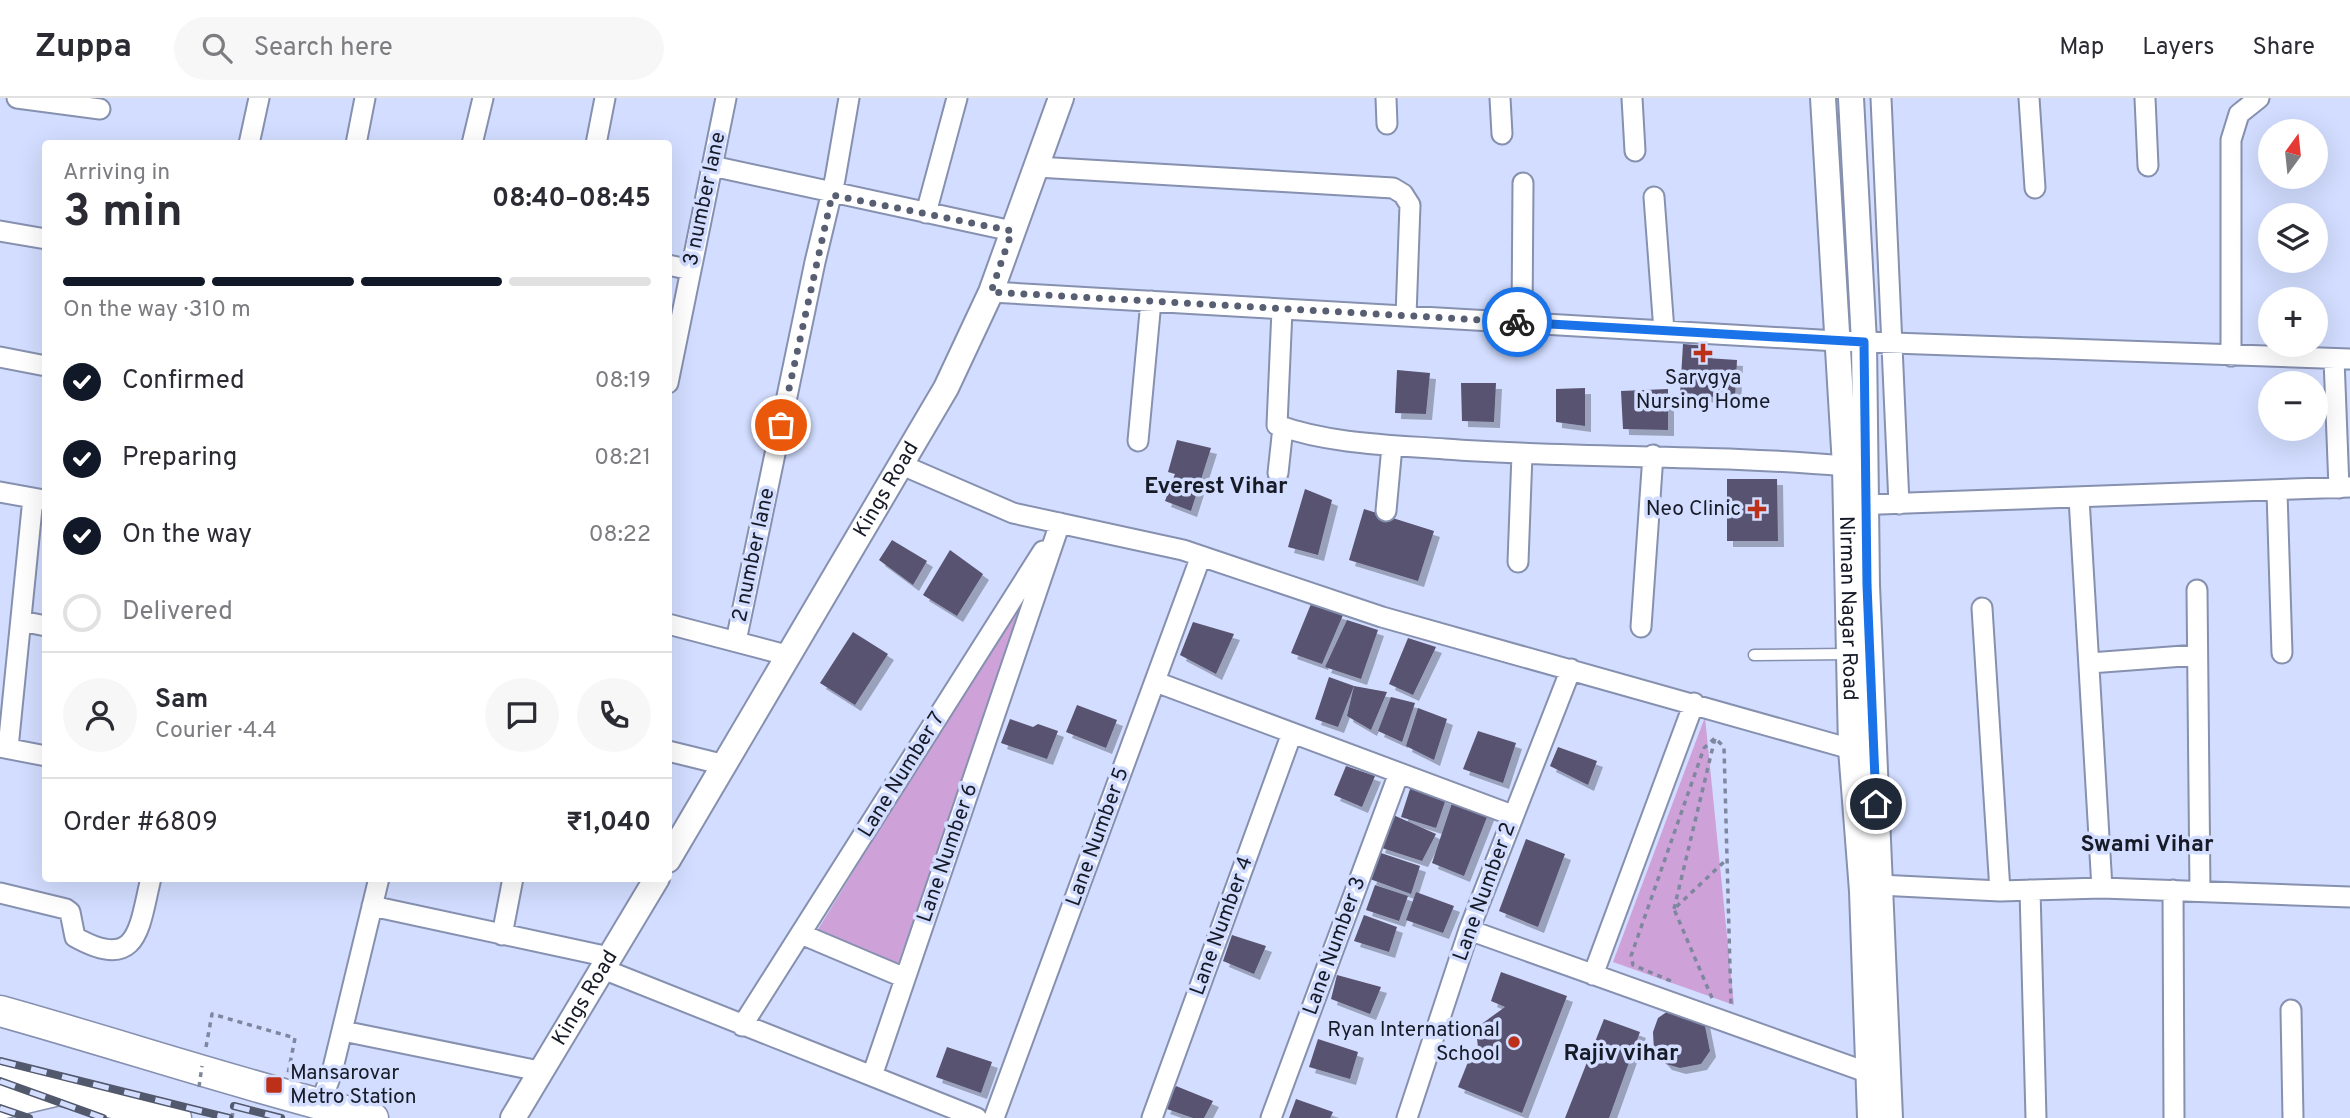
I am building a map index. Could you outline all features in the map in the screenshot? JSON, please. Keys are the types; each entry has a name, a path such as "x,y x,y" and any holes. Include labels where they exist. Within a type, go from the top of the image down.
{"highway":[{"path":"0,1104 55,1090"}],"main road":[{"path":"0,1011 124,1045 284,1096 373,1118"},
{"path":"0,1076 176,1118"}],"street":[{"path":"17,98 100,109"},
{"path":"250,140 259,98"},
{"path":"357,140 365,98"},
{"path":"473,140 483,98"},
{"path":"597,140 605,98"},
{"name":"3 number lane","path":"672,363 726,98"},
{"name":"2 number lane","path":"736,641 832,195 849,98"},
{"path":"926,213 957,98"},
{"name":"Kings Road","path":"672,852 946,388 991,292 1061,98"},
{"path":"1386,98 1387,124"},
{"path":"1500,98 1503,134"},
{"path":"1633,98 1635,151"},
{"name":"Nirman Nagar Road","path":"1823,98 1845,466 1856,505 1867,585 1872,1117"},
{"name":"Nirman Nagar Road","path":"1851,98 1864,342 1849,654 1852,749 1871,888 1869,1073 1872,1117"},
{"path":"1881,98 1899,504"},
{"path":"2029,98 2035,188"},
{"path":"2145,98 2148,166"},
{"path":"2231,356 2231,139 2239,114 2259,98"},
{"path":"712,166 832,195 1012,231"},
{"path":"1037,167 1393,188 1403,194 1410,205 1406,316"},
{"path":"1522,323 1523,183"},
{"path":"1654,197 1664,331"},
{"path":"1858,220 1887,219"},
{"path":"0,231 42,238"},
{"path":"672,266 691,270"},
{"path":"1861,269 1889,267"},
{"path":"991,292 1838,341 2342,359 2345,488 1856,505"},
{"path":"1138,441 1151,301"},
{"path":"1282,310 1277,425 1309,436 1392,446 1522,454 1653,455 1845,466"},
{"path":"0,358 42,365"},
{"path":"1278,473 1283,427"},
{"path":"1386,511 1392,446"},
{"path":"1518,562 1522,454"},
{"path":"1642,627 1653,455"},
{"path":"902,465 1013,513 1201,556 1382,617 1852,749"},
{"path":"0,492 39,499 4,747 42,755"},
{"path":"2277,492 2282,653"},
{"path":"2079,498 2102,888"},
{"name":"Lane Number 7","path":"742,1026 1060,523"},
{"name":"Lane Number 6","path":"872,1076 1060,523"},
{"name":"Lane Number 5","path":"994,1118 1201,556"},
{"path":"2196,590 2200,891"},
{"path":"1982,608 2000,891"},
{"path":"21,621 42,625"},
{"path":"672,625 790,656"},
{"path":"2090,663 2197,654"},
{"name":"Lane Number 2","path":"1407,1118 1469,930 1571,669"},
{"path":"1156,682 1512,816"},
{"path":"1593,975 1694,703"},
{"name":"Lane Number 4","path":"1152,1118 1292,733"},
{"path":"672,752 725,765"},
{"name":"Lane Number 3","path":"1271,1118 1399,773"},
{"path":"0,893 66,909 70,912 75,937 116,950 125,948 137,935 150,882"},
{"path":"320,1105 342,1031 378,882"},
{"path":"502,934 512,882"},
{"name":"Kings Road","path":"513,1118 655,882"},
{"path":"1871,888 2000,891 2102,888 2350,897"},
{"path":"2030,890 2036,1118"},
{"path":"2173,890 2174,1118"},
{"path":"373,906 502,934 606,963 742,1026 977,1118"},
{"path":"1469,930 1593,975 1731,1015 1869,1073"},
{"path":"801,934 905,978"},
{"path":"2291,1010 2292,1118"},
{"path":"342,1031 539,1071"}],"lane":[{"path":"1754,655 1849,654"}],"path":[{"path":"1715,737 1723,744 1731,1015"},
{"path":"1712,998 1674,909 1715,737"},
{"path":"1678,984 1633,965 1631,956 1704,748 1715,737"},
{"path":"1674,909 1727,858"},
{"path":"1700,993 1712,998 1731,1015"},
{"path":"199,1087 212,1014 295,1038 284,1096"},
{"path":"232,1118 234,1106"}],"shaded area":[{"path":"1033,579 898,964 817,931"},
{"path":"1705,717 1734,1005 1613,962"}],"building":[{"path":"1683,344 1707,346 1706,358 1737,360 1735,398 1680,395"},
{"path":"1397,370 1430,373 1426,414 1395,413"},
{"path":"1461,383 1496,383 1494,422 1462,421"},
{"path":"1585,388 1585,426 1556,422 1556,389"},
{"path":"1668,389 1668,430 1623,429 1621,391"},
{"path":"1177,440 1211,448 1191,511 1165,501 1175,474 1168,472"},
{"path":"1727,479 1777,479 1778,541 1727,541"},
{"path":"1305,489 1332,500 1318,555 1288,547"},
{"path":"1364,509 1434,531 1418,581 1349,560"},
{"path":"892,540 927,561 913,585 879,560"},
{"path":"950,550 983,574 957,616 923,595"},
{"path":"1311,604 1343,615 1322,664 1291,653"},
{"path":"1347,620 1378,630 1361,679 1325,667"},
{"path":"1193,622 1234,634 1216,674 1180,655"},
{"path":"853,632 888,654 855,705 820,683"},
{"path":"1408,638 1436,647 1413,695 1389,684"},
{"path":"1329,677 1354,686 1338,727 1315,719"},
{"path":"1354,686 1387,692 1371,730 1347,716"},
{"path":"1391,697 1415,703 1402,742 1378,731"},
{"path":"1077,705 1117,720 1106,748 1066,732"},
{"path":"1418,708 1447,719 1434,760 1406,746"},
{"path":"1010,719 1033,727 1038,724 1058,731 1047,759 1001,743"},
{"path":"1478,731 1516,743 1503,783 1463,769"},
{"path":"1558,747 1597,761 1588,785 1550,766"},
{"path":"1346,766 1375,776 1362,807 1334,795"},
{"path":"1411,786 1446,799 1436,828 1401,817"},
{"path":"1453,800 1489,812 1464,876 1432,863"},
{"path":"1391,814 1436,834 1422,861 1379,847"},
{"path":"1526,839 1565,854 1538,927 1499,911"},
{"path":"1378,852 1420,866 1411,894 1370,879"},
{"path":"1375,885 1408,896 1399,921 1366,910"},
{"path":"1416,892 1454,906 1443,933 1406,920"},
{"path":"1364,915 1397,927 1389,952 1354,941"},
{"path":"1232,935 1266,946 1254,974 1223,961"},
{"name":"Ryan International School","path":"1501,972 1567,996 1522,1113 1458,1087 1470,1057 1479,1058 1476,1028 1505,1007 1491,1001"},
{"path":"1337,975 1381,987 1370,1014 1331,999"},
{"path":"1671,1009 1704,1021 1710,1051 1701,1064 1680,1068 1666,1064 1654,1051 1653,1032 1658,1018"},
{"path":"1604,1019 1640,1032 1609,1118 1565,1118"},
{"path":"1318,1039 1358,1052 1350,1079 1309,1067"},
{"path":"947,1047 992,1062 981,1093 936,1077"},
{"path":"1176,1086 1213,1101 1204,1118 1193,1118 1164,1108"},
{"path":"1296,1099 1333,1112 1330,1118 1289,1118"}],"railway":[{"path":"0,1061 229,1118"},
{"path":"0,1081 103,1118"},
{"path":"234,1106 281,1118"},
{"path":"0,1108 29,1118"}],"way so far":[{"path":"781,425 832,195 1012,231 991,292 1517,322"}],"place":[{"name":"Sarvgya Nursing Home","path":"1703,353"},
{"name":"Neo Clinic","path":"1757,509"},
{"name":"Ryan International School","path":"1514,1042"},
{"name":"Mansarovar Metro Station","path":"274,1085"}],"district":[{"name":"Everest Vihar","path":"1216,487"},
{"name":"Swami Vihar","path":"2147,845"},
{"name":"Rajiv vihar","path":"1621,1054"}],"route":[{"path":"1517,322 1864,342 1867,585 1876,804"}]}
